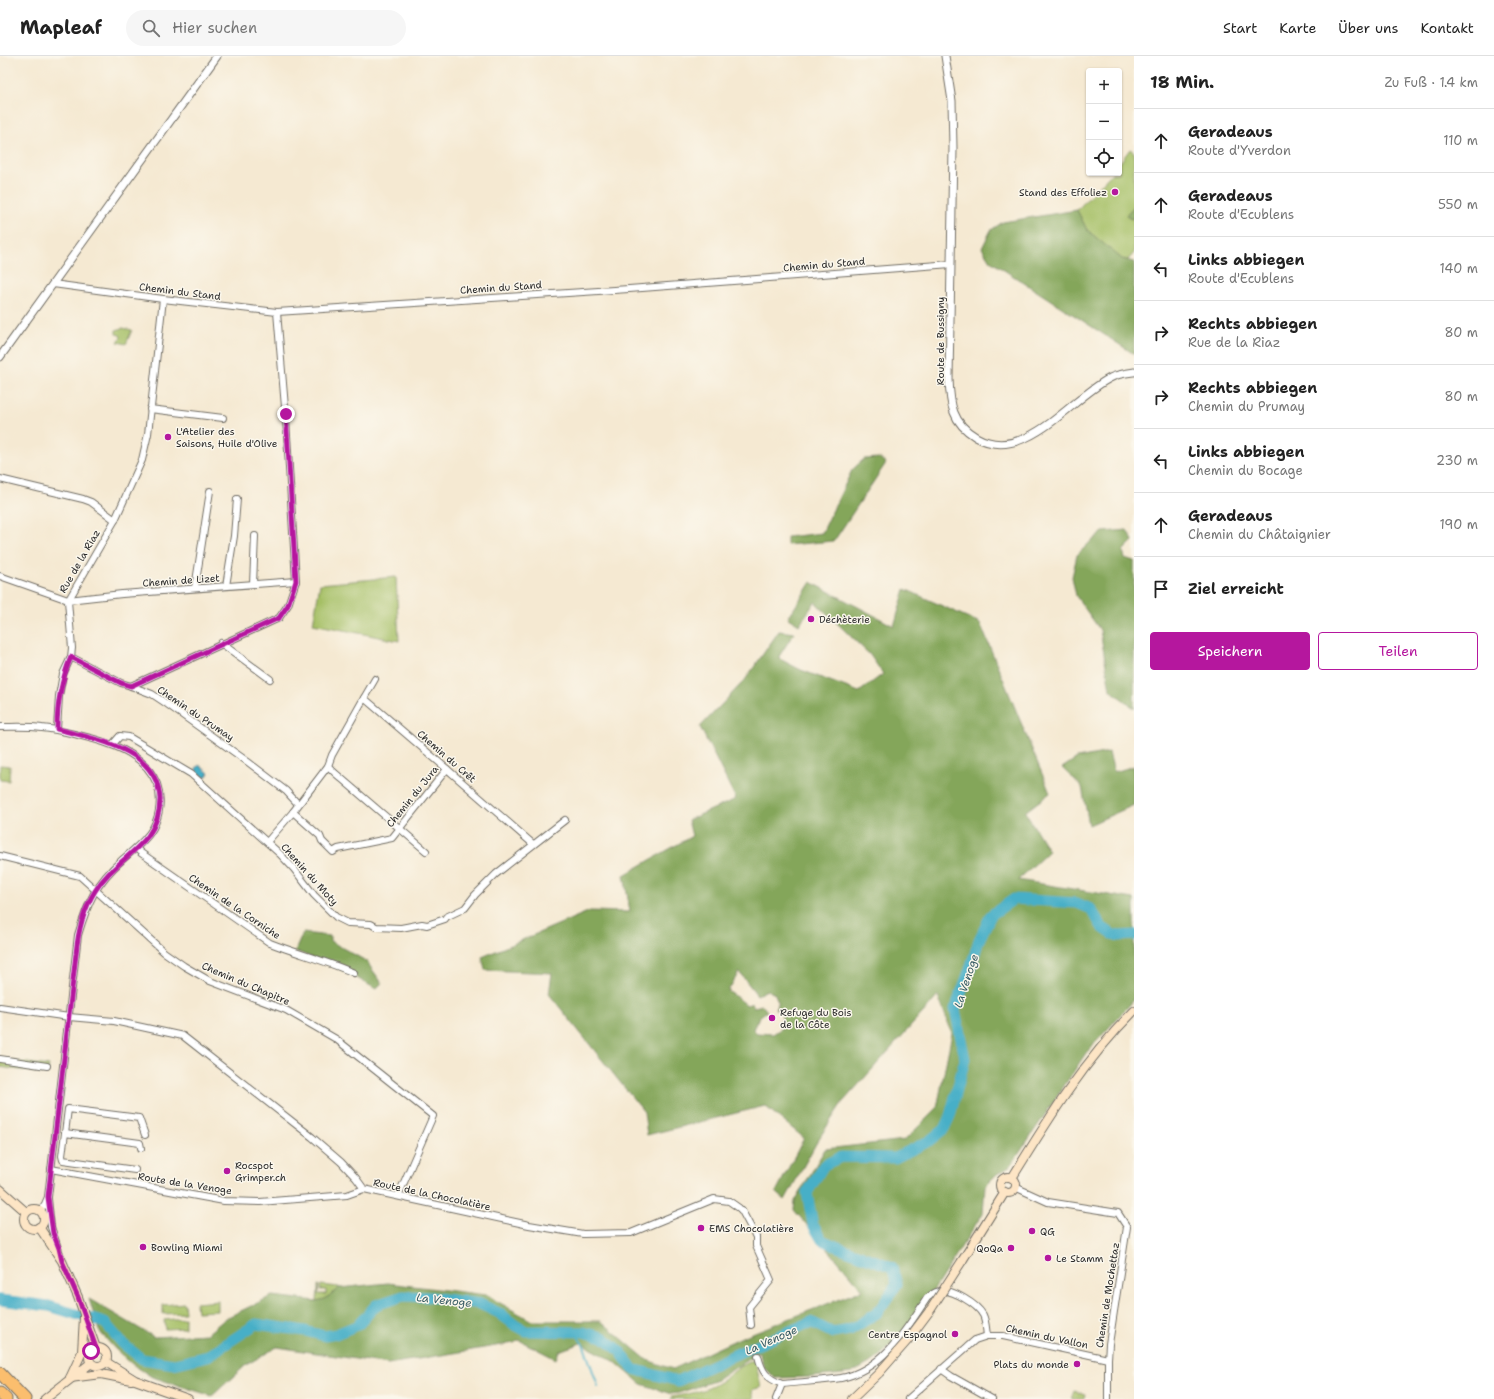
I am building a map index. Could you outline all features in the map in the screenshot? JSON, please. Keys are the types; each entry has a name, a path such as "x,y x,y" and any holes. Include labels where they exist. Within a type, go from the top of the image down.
{"highway":[{"path":"0,1373 25,1399"},
{"path":"0,1393 6,1399"}],"main road":[{"path":"1012,1178 1079,1074 1099,1049 1134,1011"},
{"path":"1004,1177 1012,1178 1016,1182 1015,1187 1010,1192 1004,1192 1000,1186 1000,1181 1004,1177"},
{"path":"0,1189 26,1212"},
{"path":"852,1399 879,1373 907,1341 931,1310 1004,1192"},
{"path":"34,1209 40,1211 43,1221 40,1227 34,1229 27,1226 24,1221 26,1212 34,1209"},
{"path":"40,1227 62,1261 84,1312 87,1330 96,1348"},
{"path":"70,1378 82,1352 87,1330"},
{"path":"96,1348 102,1349 106,1352 108,1358 106,1362 100,1366 94,1365 89,1359 90,1353 96,1348"},
{"path":"106,1362 135,1380"},
{"path":"46,1399 70,1378 91,1363"},
{"path":"70,1378 100,1374 135,1380 188,1399"}],"street":[{"path":"0,357 217,56"},
{"name":"Route de Bussigny","path":"945,56 952,101 949,379 951,405 954,415 971,434 991,443 1004,444 1023,440 1038,431 1097,386 1112,377 1134,372"},
{"name":"Chemin du Stand","path":"53,284 163,299 277,312 637,288 951,264"},
{"name":"Rue de la Riaz","path":"57,729 59,696 64,674 71,657 72,648 67,605 68,600 115,520 142,460 148,434 163,299"},
{"path":"131,686 221,643 279,618 288,605 296,581 286,419 277,312"},
{"path":"150,409 221,417"},
{"path":"0,479 83,499 91,502 115,520"},
{"path":"195,588 210,491"},
{"path":"226,586 234,536 237,500"},
{"path":"253,584 255,536"},
{"path":"0,576 68,600"},
{"name":"Chemin de Lizet","path":"68,600 122,594 296,581"},
{"path":"221,643 270,679"},
{"name":"Chemin du Prumay","path":"71,657 121,683 152,694 203,729 286,791 298,804"},
{"path":"267,842 293,812 328,766 332,755 375,679"},
{"name":"Chemin du Crêt","path":"364,698 533,844"},
{"path":"0,727 41,727 57,729 112,744 144,764 155,779 160,803 157,820 146,838 106,875 95,890 87,906 78,935 48,1197 51,1227 62,1261"},
{"name":"Chemin du Moty","path":"112,744 120,736 129,737 191,774 267,842 294,869 314,895 336,917 348,922 371,924 376,927 401,928 422,924 427,925 446,919 446,916 465,908 474,895 496,874 565,820"},
{"path":"328,766 426,851"},
{"name":"Chemin du Jura","path":"293,812 320,836 322,841 333,852 338,849 392,838 448,769"},
{"name":"Chemin de la Corniche","path":"136,848 270,943 291,952 337,966 354,973"},
{"name":"Chemin du Chapitre","path":"0,856 80,876 164,952 180,963 210,981 286,1010 336,1039 433,1116 398,1196"},
{"name":"Route de la Chocolatière","path":"0,1007 69,1017 114,1021 183,1036 312,1137 341,1162 364,1189 529,1226 583,1234 631,1233 714,1199 728,1201 742,1211 753,1230 756,1237 756,1246 771,1280 749,1308 751,1325"},
{"path":"0,1059 47,1066"},
{"path":"135,1170 63,1160 62,1156 68,1109 139,1118 145,1135"},
{"path":"65,1133 140,1143 141,1148"},
{"name":"Route de la Venoge","path":"51,1169 224,1201 260,1202 352,1194 364,1189"},
{"name":"Chemin de Mochettaz","path":"1015,1187 1048,1202 1118,1213 1127,1227 1108,1359 1108,1399"},
{"path":"40,1211 48,1197"},
{"path":"758,1356 760,1366 765,1374 773,1381 782,1384 841,1378 854,1374 867,1368 885,1353 899,1339 927,1298 933,1293 941,1290 956,1294 979,1309 984,1318 987,1336"},
{"name":"Chemin du Vallon","path":"908,1399 975,1340 987,1336 1002,1336 1108,1359"},
{"path":"942,1369 951,1376 992,1399"},
{"path":"776,1399 782,1384"}],"green space":[{"name":"Stand des Effoliez","path":"1130,149 1134,152 1134,206 1126,215 1131,219 1134,217 1134,253 1128,260 1122,259 1087,230 1077,210 1109,176 1122,176 1122,160"},
{"path":"1134,206 1134,217 1131,219 1126,215"},
{"path":"1077,210 1087,230 1122,259 1134,262 1134,354 990,261 982,248 991,230 1003,222"},
{"path":"123,328 132,330 126,344 118,342 121,337 120,335 116,334 116,330"},
{"path":"879,458 886,463 834,541 787,545 787,537 822,533 852,470 864,459"},
{"path":"1127,530 1133,541 1123,551 1125,558 1134,561 1134,708 1110,690 1100,630 1076,596 1072,577 1077,555 1089,543 1103,532"},
{"path":"396,577 399,641 313,624 320,584"},
{"path":"811,582 894,626 905,589 980,623 1050,793 1025,812 1049,851 1018,880 1134,899 1134,1000 1086,1053 1010,1167 997,1174 985,1186 983,1213 909,1329 875,1360 852,1373 812,1377 775,1378 764,1368 759,1352 717,1380 679,1393 671,1394 641,1384 614,1361 581,1343 559,1351 556,1359 519,1340 514,1343 388,1364 277,1347 246,1365 212,1396 152,1377 132,1364 115,1349 99,1331 89,1299 154,1337 207,1334 226,1318 272,1296 317,1301 325,1299 339,1288 388,1283 486,1295 532,1321 601,1321 647,1360 673,1369 742,1337 863,1290 794,1210 795,1201 825,1149 905,1140 937,1108 952,1033 938,996 842,1103 818,1140 785,1200 776,1192 804,1138 765,1106 647,1135 644,1112 549,994 552,973 485,970 482,957 590,911 630,912 624,875 692,836 688,820 736,799 700,727 745,680 779,631 794,633 778,658 801,670 859,692 883,674 870,655 815,602 799,625 788,618","holes":["739,972 757,995 767,990 775,994 778,1002 775,1009 782,1011 782,1028 773,1034 757,1033 753,1029 759,1017 767,1011 762,1005 754,1007 752,1003 747,1005 728,991"]},
{"path":"1109,752 1114,772 1134,766 1134,805 1089,825 1082,787 1062,768 1077,758"},
{"path":"0,765 10,766 9,781 0,780"},
{"path":"303,933 330,936 330,941 366,961 382,983 376,989 345,971 295,951"},
{"path":"0,1059 49,1066 47,1074 0,1067"},
{"path":"318,1285 318,1294 326,1294 326,1290 320,1290 321,1285 339,1288 325,1299 317,1301"},
{"path":"218,1301 218,1311 197,1312 196,1303"},
{"path":"184,1303 185,1313 163,1314 163,1305"},
{"path":"185,1318 185,1328 165,1329 164,1320"},
{"path":"755,1360 761,1387 752,1390 754,1399 671,1399 671,1397 707,1389 723,1380 740,1367"},
{"path":"1075,1391 1085,1394 1084,1399 1072,1399"}],"water":[{"path":"199,765 209,773 205,778 195,770"}],"waterway":[{"name":"La Venoge","path":"0,1300 49,1306 105,1323 123,1344 142,1359 174,1364 208,1356 256,1324 305,1331 325,1336 336,1334 358,1325 376,1305 403,1296 431,1297 480,1304 499,1313 526,1331 583,1332 603,1337 619,1350 633,1369 678,1381 811,1322 833,1333 850,1330 877,1313 897,1284 892,1267 822,1240 813,1225 807,1193 824,1165 841,1157 895,1158 929,1141 944,1129 950,1116 965,1059 955,1009 979,940 991,915 1014,899 1077,903 1091,909 1102,927 1112,934 1119,936 1134,935"},
{"path":"575,1332 584,1346 598,1386"}],"place":[{"name":"Stand des Effoliez","path":"1115,192"},
{"name":"L'Atelier des Saisons, Huile d'Olive","path":"168,437"},
{"name":"Déchèterie","path":"811,619"},
{"name":"Refuge du Bois de la Côte","path":"772,1018"},
{"name":"Rocspot Grimper.ch","path":"227,1171"},
{"name":"EMS Chocolatière","path":"701,1228"},
{"name":"QG","path":"1032,1231"},
{"name":"Bowling Miami","path":"143,1247"},
{"name":"QoQa","path":"1011,1248"},
{"name":"Le Stamm","path":"1048,1258"},
{"name":"Centre Espagnol","path":"955,1334"},
{"name":"Plats du monde","path":"1077,1364"}],"route":[{"path":"91,1351 96,1348 78,1297 62,1261 53,1233 50,1221 48,1197 78,935 87,906 95,890 106,875 141,843 153,829 157,820 160,796 155,779 140,760 112,744 57,729 59,696 64,674 71,657 121,683 131,686 279,618 288,605 296,581 286,414"}]}
